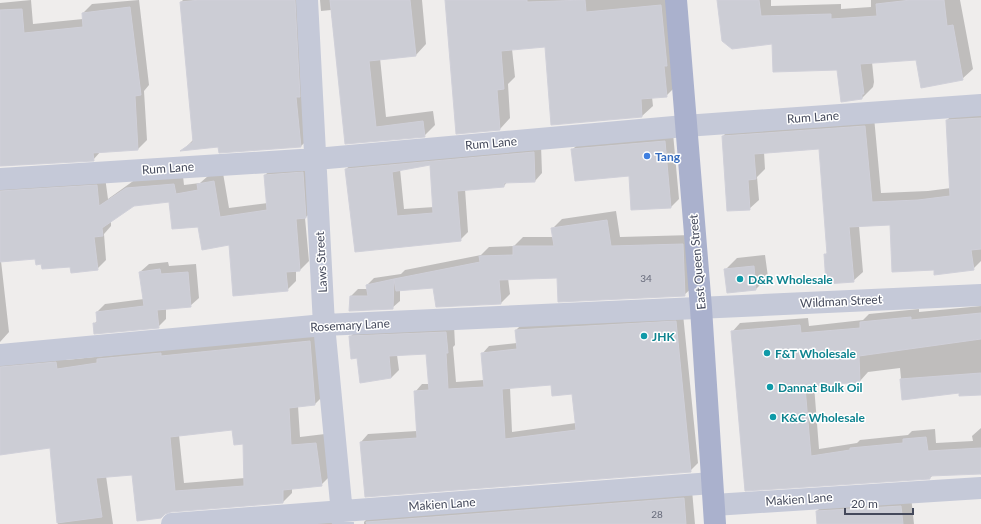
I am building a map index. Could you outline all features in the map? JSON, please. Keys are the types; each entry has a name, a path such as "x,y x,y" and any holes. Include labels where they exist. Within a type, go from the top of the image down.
{"main road":[{"name":"East Queen Street","path":"676,0 685,126 701,308 714,514"}],"street":[{"name":"Laws Street","path":"307,0 324,325 342,518"},
{"name":"Rum Lane","path":"0,179 316,159 685,126 981,105"},
{"name":"Wildman Street","path":"701,308 981,295"},
{"name":"Rosemary Lane","path":"0,355 324,325 701,308"},
{"name":"Makien Lane","path":"172,524 342,518 712,483"},
{"name":"Makien Lane","path":"714,514 981,488"}],"building":[{"path":"200,0 295,0 300,97 296,97 301,147 219,153 218,147 180,151 193,142 180,2"},
{"path":"330,0 410,0 416,56 369,61 376,127 423,121 425,137 345,144"},
{"path":"445,0 527,0 527,2 585,0 586,12 661,5 667,66 664,66 667,97 641,99 642,117 551,125 545,47 501,51 504,89 497,90 500,130 456,134"},
{"path":"717,0 759,0 761,16 831,14 831,19 877,16 876,4 911,0 944,0 947,26 953,25 963,80 921,88 916,60 860,64 864,94 862,94 862,99 841,102 837,70 773,72 772,44 732,49 722,41"},
{"path":"130,7 141,95 135,96 138,150 93,153 94,161 0,166 0,10 22,9 24,33 83,27 82,13"},
{"path":"981,118 981,249 971,250 974,270 934,275 934,270 892,272 890,225 849,227 854,282 826,284 824,254 827,254 819,149 754,154 756,179 748,180 750,210 727,211 722,136 865,126 872,202 918,200 950,196 946,120"},
{"path":"665,141 671,208 631,210 629,176 575,181 571,149"},
{"path":"534,152 535,182 504,183 504,187 457,191 461,241 355,252 345,169","holes":["430,165 433,213 397,216 392,172"]},
{"path":"303,172 306,218 296,219 300,271 286,272 288,291 233,296 229,245 202,250 198,227 172,229 169,202 134,206 102,228 103,236 94,237 98,270 71,273 70,267 42,269 41,264 36,265 35,259 0,262 0,191 97,185 99,206 126,188 174,184 176,194 198,190 197,184 214,181 220,217 267,210 264,175"},
{"path":"607,220 611,246 683,244 685,296 558,302 557,278 499,280 501,304 436,307 433,288 396,291 394,279 480,262 479,256 513,255 513,246 554,246 551,228"},
{"name":"D&R Wholesale","path":"754,266 756,290 727,293 724,269"},
{"path":"160,269 161,274 188,272 191,307 157,310 159,328 94,334 93,323 97,323 96,312 144,306 139,272"},
{"path":"394,279 393,309 349,311 350,296 368,296 366,285"},
{"path":"981,313 981,339 859,356 860,382 805,387 811,456 850,450 850,448 903,443 903,439 926,437 928,451 981,448 981,474 930,476 930,479 745,491 731,331 800,325 801,333 860,328 860,322 911,317 911,320"},
{"path":"676,321 691,472 365,497 360,442 417,438 414,391 429,390 426,354 389,356 391,378 360,383 357,358 351,359 349,336 446,332 448,353 446,353 448,389 484,387 481,353 517,349 515,330","holes":["551,385 552,396 572,394 576,430 505,439 502,389"]},
{"path":"310,341 315,405 289,408 291,445 316,443 322,486 283,490 283,503 171,512 165,514 161,518 137,521 132,475 96,478 102,517 57,523 50,448 0,455 0,367 56,362 57,369 97,363 97,359 161,353 161,356","holes":["232,430 234,445 243,444 244,486 175,491 170,437"]},
{"path":"981,373 981,395 959,396 959,393 902,400 900,379"},
{"path":"684,498 686,524 367,524 366,522"},
{"path":"901,506 903,524 817,524 816,511"}],"place":[{"name":"Tang","path":"647,156"},
{"name":"D&R Wholesale","path":"740,279"},
{"name":"JHK","path":"644,336"},
{"name":"F&T Wholesale","path":"767,353"},
{"name":"Dannat Bulk Oil","path":"770,387"},
{"name":"K&C Wholesale","path":"773,417"}]}
